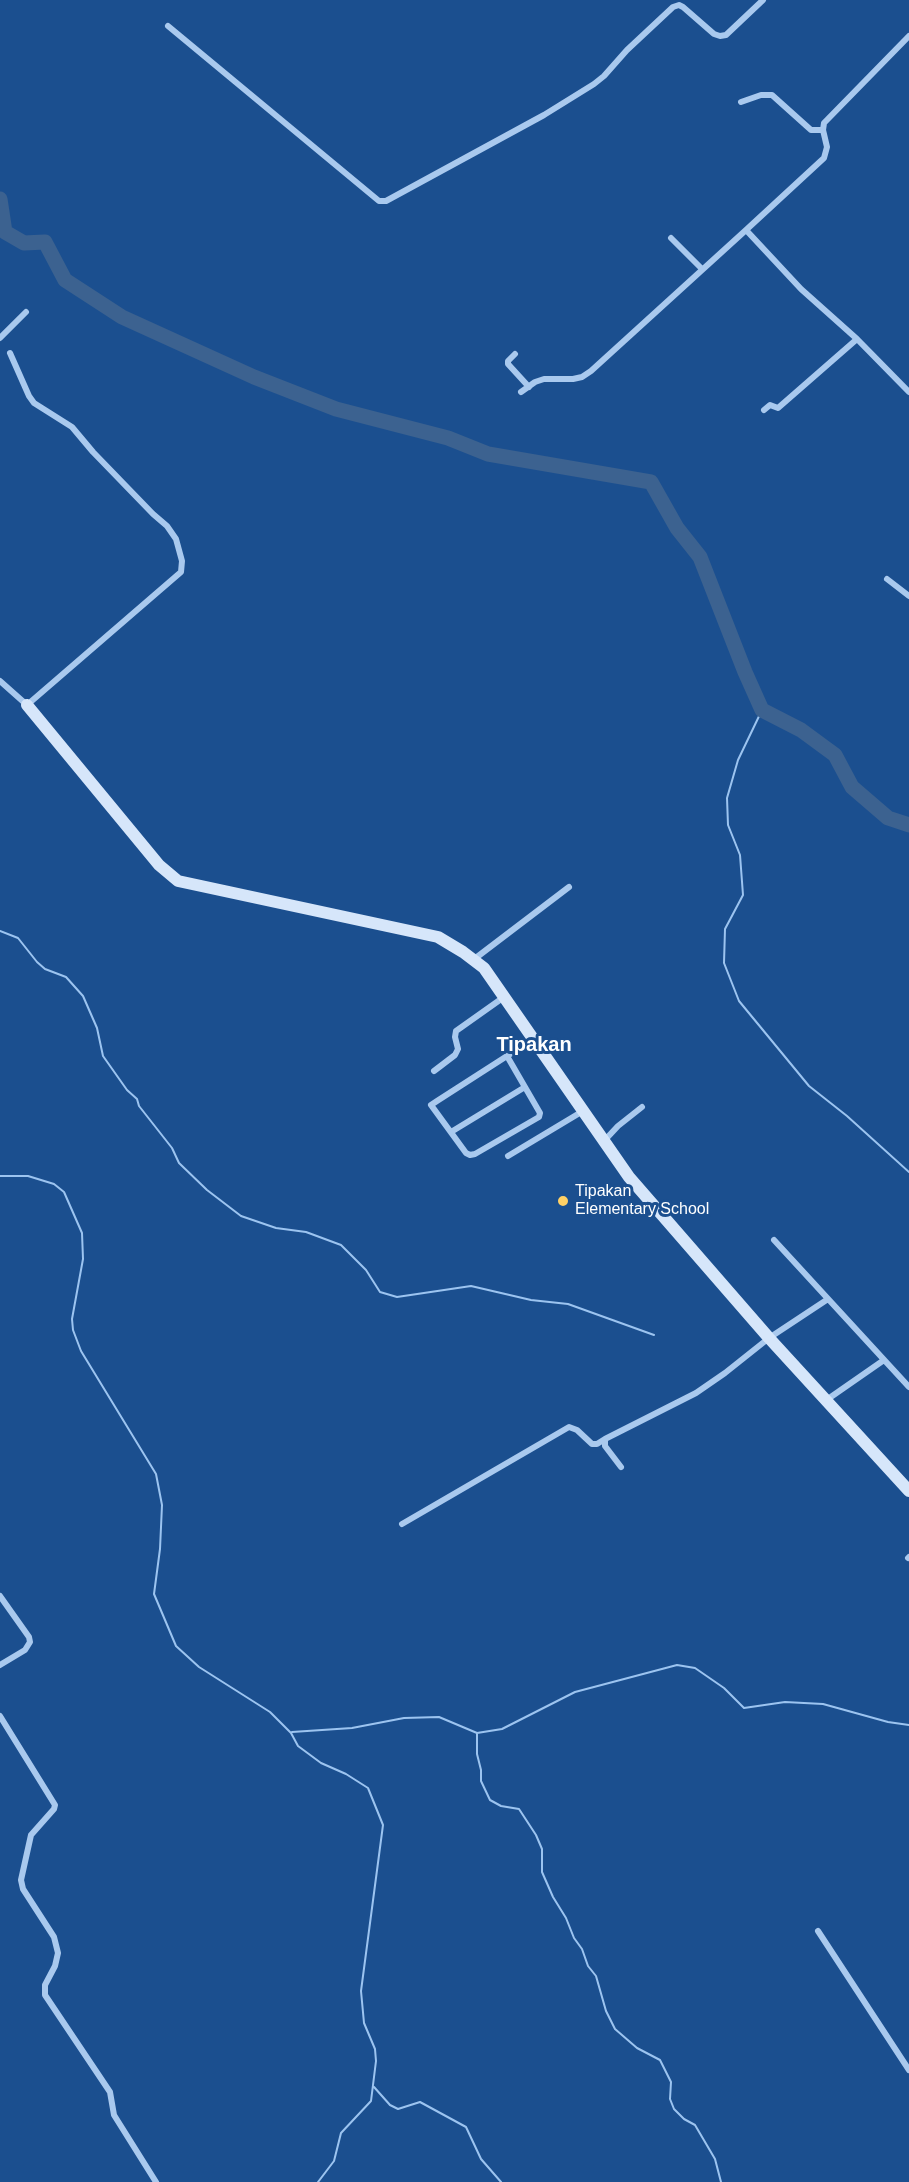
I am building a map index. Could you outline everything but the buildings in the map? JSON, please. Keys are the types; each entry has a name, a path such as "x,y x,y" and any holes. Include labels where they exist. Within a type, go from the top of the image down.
{"street":[{"path":"168,26 379,201 386,201 544,115 594,84 673,6 683,7 720,36 726,34 763,0"},
{"path":"521,392 544,379 573,379 582,377 591,371 746,230 824,158 827,147 823,130 824,123 909,36"},
{"path":"741,102 761,95 772,95 811,130 823,130"},
{"path":"746,230 801,289 857,339 909,392"},
{"path":"672,238 702,269"},
{"path":"0,338 26,312"},
{"path":"764,410 770,405 778,408 857,339"},
{"path":"10,353 34,403 72,427 153,514 168,526 176,538 182,561 181,572 27,705"},
{"path":"515,354 508,364 529,387"},
{"path":"887,579 909,596"},
{"path":"0,681 27,705 159,865 178,881 438,937 484,968 629,1177 825,1401 908,1488"},
{"path":"473,960 569,887"},
{"path":"434,1071 455,1055 458,1049 456,1031 505,997"},
{"path":"507,1056 540,1113 539,1117 476,1154 470,1155 466,1153 431,1105 507,1056 534,1040"},
{"path":"451,1132 525,1087"},
{"path":"604,1141 618,1126 642,1107"},
{"path":"508,1156 583,1111"},
{"path":"774,1240 909,1387"},
{"path":"402,1524 569,1427 577,1430 592,1444 597,1444 696,1393 769,1338 828,1299"},
{"path":"825,1401 884,1360"},
{"path":"605,1439 605,1446 621,1467"},
{"path":"0,1596 29,1637 30,1642 25,1650 0,1665"},
{"path":"0,1716 55,1805 31,1834 21,1880 23,1889 54,1937 58,1953 55,1966 45,1985 45,1995 110,2092 114,2115 156,2182"},
{"path":"818,1931 909,2070"}],"waterway":[{"path":"0,199 5,232 24,243 45,242 65,280 122,317 254,377 336,409 448,438 488,454 651,482 677,528 700,557 762,710 801,730 835,755 852,787 888,818 909,825"},
{"path":"762,710 738,760 727,798 728,825 740,855 743,895 725,929 724,963 739,1001 809,1086 847,1116 909,1172"},
{"path":"0,931 18,938 37,962 45,969 66,977 83,996 97,1028 103,1056 172,1148 179,1163 207,1190 241,1216 276,1228 306,1232 341,1245 366,1270 380,1292 397,1297 471,1286 531,1300 568,1304 654,1335"},
{"path":"0,1176 28,1176 54,1184 64,1192 82,1233 83,1259 72,1319 73,1330 81,1351 156,1474 162,1505 160,1549 154,1594 176,1646 199,1667 270,1712 291,1733 298,1746 321,1763 346,1774 368,1788 383,1825 361,1991 364,2023 375,2049 376,2061 371,2101 341,2133 334,2161 318,2182"},
{"path":"292,1732 352,1728 404,1718 439,1717 477,1733 502,1729 575,1692 677,1665 695,1668 724,1688 744,1708 785,1702 823,1704 888,1722 909,1725"},
{"path":"477,1733 481,1781 490,1800 501,1806 519,1809 536,1835 542,1849 542,1872 574,1938 582,1949 588,1966 596,1976 606,2011 615,2029 637,2048 660,2060 671,2082 670,2099 674,2109 684,2119 695,2125 715,2159 721,2182"},
{"path":"374,2087 390,2105 398,2109 420,2102 466,2127 481,2159 501,2182"}],"place":[{"name":"Tipakan Elementary School","path":"563,1201"}],"district":[{"name":"Tipakan","path":"534,1045"}]}
